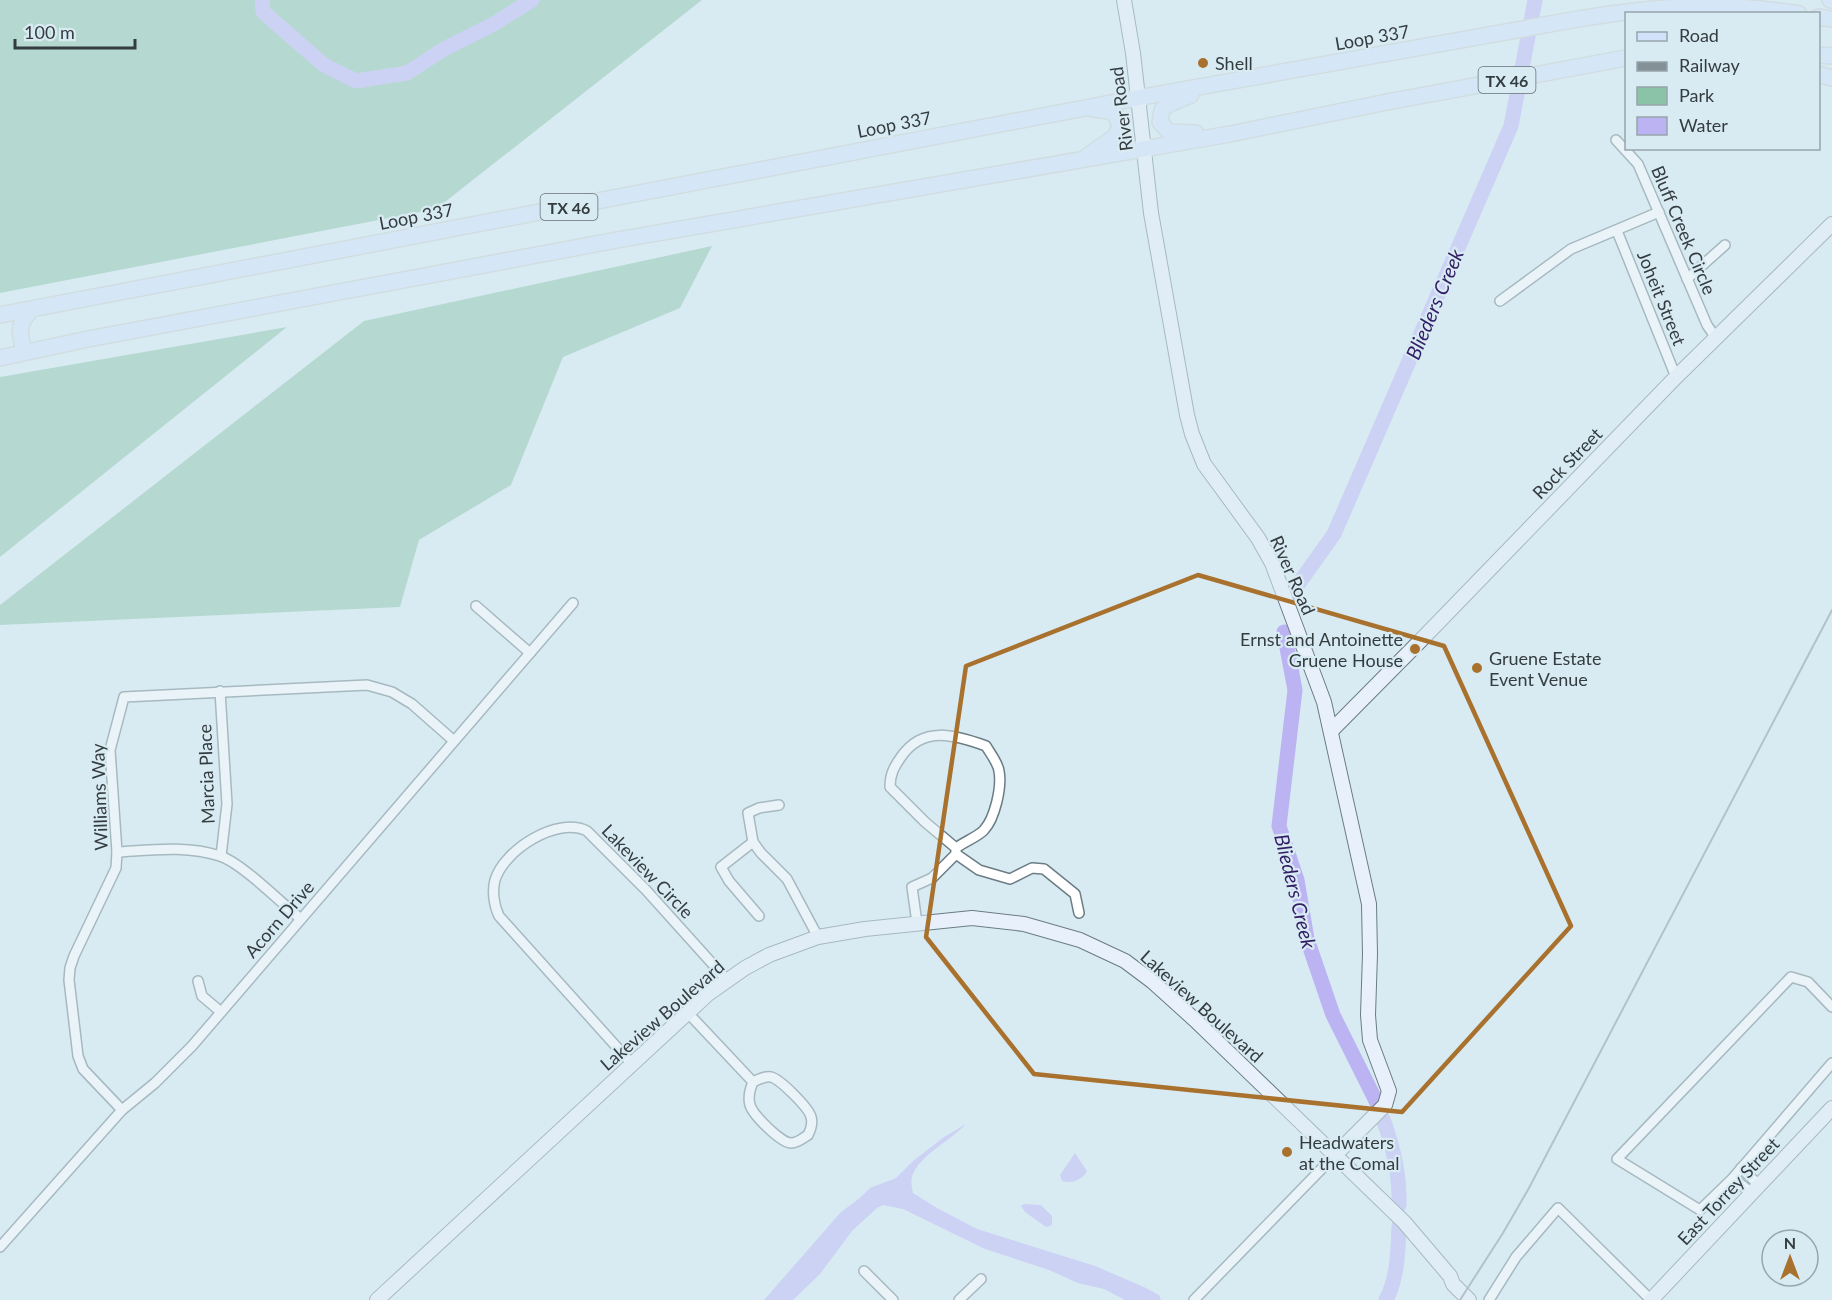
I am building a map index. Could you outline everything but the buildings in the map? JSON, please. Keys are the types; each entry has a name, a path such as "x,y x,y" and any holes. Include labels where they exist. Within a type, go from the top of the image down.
{"main road":[{"path":"1578,19 1652,0"},
{"name":"Loop 337","path":"0,315 1081,108 1578,19 1637,9 1683,6 1725,6 1780,12"},
{"name":"TX 46","path":"0,358 628,238 1078,162 1625,58"},
{"path":"1219,83 1169,104 1162,110 1160,122 1169,132 1238,133"},
{"path":"1078,162 1116,136 1120,126 1115,114 1110,111 1081,108"},
{"path":"24,352 19,327 31,310"}],"street":[{"name":"River Road","path":"1124,0 1151,213 1192,434 1212,477 1258,538 1272,563 1321,691 1369,904 1368,1015 1370,1040 1389,1091 1385,1106 1335,1155"},
{"name":"Bluff Creek Circle","path":"1616,140 1625,150"},
{"name":"Bluff Creek Circle","path":"1625,150 1638,164 1707,325 1716,338"},
{"path":"1500,301 1571,249 1659,212"},
{"name":"Rock Street","path":"1331,731 1676,378 1832,224"},
{"name":"Joheit Street","path":"1617,231 1676,378"},
{"path":"1687,279 1725,245"},
{"name":"Acorn Drive","path":"0,1248 122,1110 155,1083 192,1046 573,603"},
{"path":"476,606 531,653"},
{"name":"Williams Way","path":"122,1110 82,1069 78,1056 69,980 74,957 116,868 117,852 110,750 124,697 367,685 392,692 412,704 454,741"},
{"name":"Marcia Place","path":"220,691 227,804 220,856"},
{"path":"917,923 912,887 932,878 956,851 967,840 983,832 992,818 997,801 999,770 986,746 956,736 928,736 912,745 904,753 890,776 890,787 956,851 979,870 1010,879 1032,868 1044,869 1076,894 1079,913"},
{"path":"779,805 759,808 748,813 753,842 787,879 818,936"},
{"name":"Lakeview Circle","path":"632,1064 496,910 494,895 496,878 512,855 536,837 547,832 576,827 587,831 645,890 727,980"},
{"path":"753,842 721,867 729,881 759,916"},
{"path":"117,852 180,849 220,856 243,870 301,919"},
{"name":"Lakeview Boulevard","path":"377,1300 632,1064 727,980 769,955 818,936 972,918 1003,921 1058,933 1111,953 1138,970 1195,1020 1335,1155 1408,1227 1450,1276 1457,1280 1476,1300"},
{"path":"1832,1007 1808,982 1791,977 1617,1159 1700,1210 1733,1178 1832,1063"},
{"path":"198,981 202,996 221,1012"},
{"path":"688,1013 753,1082"},
{"path":"764,1077 777,1079 808,1109 812,1118 808,1135 790,1143 782,1141 755,1115 750,1107 750,1089 753,1082 764,1077"},
{"name":"East Torrey Street","path":"1651,1300 1832,1107"},
{"path":"1194,1300 1335,1155"},
{"path":"1741,1168 1755,1189"},
{"path":"1733,1178 1755,1189"},
{"path":"1490,1300 1516,1257 1558,1208 1651,1300"},
{"path":"864,1271 893,1300"},
{"name":"Lakeview Boulevard","path":"1450,1276 1453,1284 1469,1300"},
{"path":"959,1300 981,1279"}],"highlighted area":[{"path":"1198,575 1444,646 1571,926 1402,1112 1034,1074 926,937 966,666"}],"green space":[{"path":"0,0 702,0 436,209 0,293"},
{"path":"712,246 680,308 563,357 511,485 419,540 400,607 0,625 0,605 364,321"},
{"path":"287,327 0,557 0,377"}],"water":[{"path":"966,1124 917,1167 912,1179 913,1193 977,1229 1095,1266 1144,1287 1159,1295 1161,1300 1125,1300 1104,1289 1078,1283 1049,1270 985,1249 903,1209 883,1205 852,1231 820,1274 793,1300 764,1300 840,1213 870,1188 896,1178 913,1161 944,1137"},
{"path":"1075,1153 1087,1171 1076,1180 1062,1181 1060,1175"},
{"path":"1024,1204 1041,1205 1052,1216 1052,1225 1046,1227 1025,1212 1021,1206"}],"waterway":[{"name":"Blieders Creek","path":"262,0 263,12 324,65 356,81 407,73 444,49 492,25 532,0"},
{"name":"Blieders Creek","path":"1292,593 1334,534 1511,126 1535,0"},
{"name":"Blieders Creek","path":"1284,632 1295,690 1279,826 1297,880 1307,939 1333,1015 1377,1103"},
{"name":"Blieders Creek","path":"1383,1119 1395,1161 1399,1205"},
{"name":"Blieders Creek","path":"1386,1300 1395,1273 1399,1226"}],"railway":[{"path":"1460,1300 1529,1188 1832,610"}],"place":[{"name":"Shell","path":"1203,63"},
{"name":"Ernst and Antoinette Gruene House","path":"1415,649"},
{"name":"Gruene Estate Event Venue","path":"1477,668"},
{"name":"Headwaters at the Comal","path":"1287,1152"}]}
